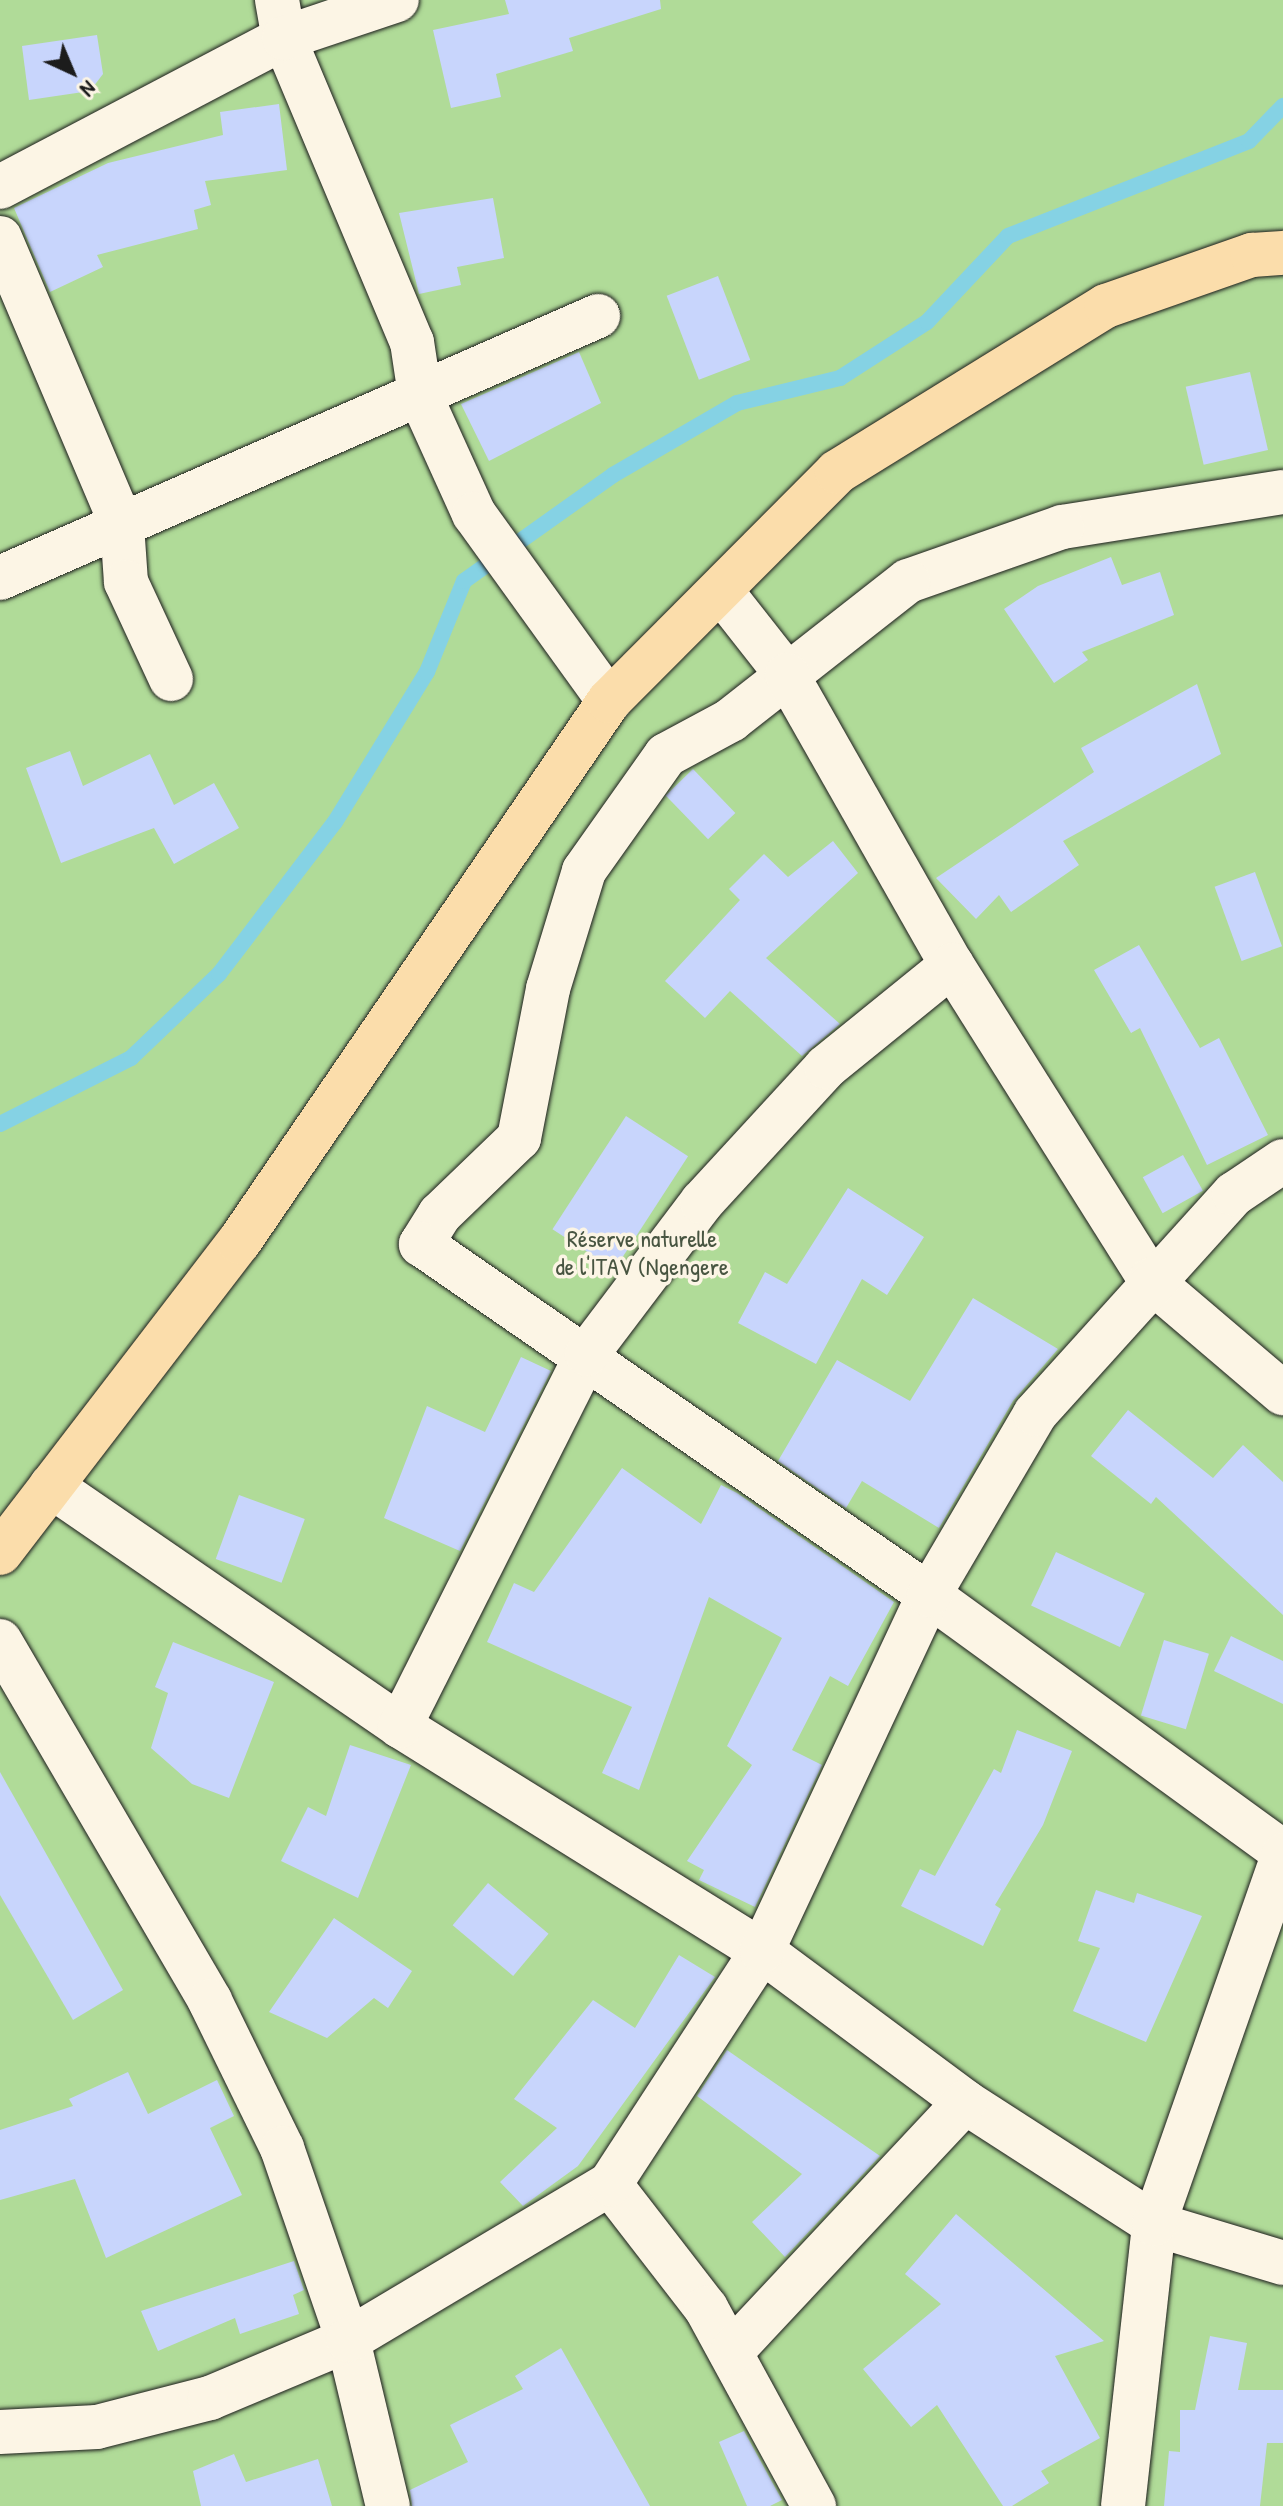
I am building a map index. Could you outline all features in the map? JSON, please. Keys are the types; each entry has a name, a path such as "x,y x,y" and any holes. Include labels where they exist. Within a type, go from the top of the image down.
{"highway":[{"path":"0,1553 239,1242 609,701 837,472 1106,306 1252,255 1283,253"}],"street":[{"path":"0,187 280,19 397,0"},
{"path":"280,19 412,342 420,395 474,514 609,701"},
{"path":"0,238 122,525 126,582 171,679"},
{"path":"0,578 598,316"},
{"path":"1123,2506 1154,2224 1283,1853 929,1595 587,1354 421,1244 440,1214 519,1138 548,989 584,871 666,755 731,720 908,581 1062,527 1283,492"},
{"path":"721,591 787,675 952,965 1150,1280 1283,1393"},
{"path":"400,1726 587,1354 702,1202 826,1067 952,965"},
{"path":"0,2432 97,2427 210,2398 348,2340 610,2184 762,1951 929,1595 1035,1414 1150,1280 1234,1194 1283,1161"},
{"path":"51,1486 400,1726 762,1951 965,2102 1154,2224 1283,2263"},
{"path":"0,1641 210,2001 282,2148 348,2340 388,2506"},
{"path":"731,2352 965,2102"},
{"path":"610,2184 731,2352 814,2506"}],"green space":[{"name":"Réserve naturelle de l'ITAV (Ngengere","path":"0,0 1283,0 1283,2506 0,2506"}],"building":[{"path":"505,0 660,0 661,9 569,38 573,51 496,74 501,97 451,108 433,30 509,14"},
{"path":"97,35 103,74 90,91 29,100 22,46"},
{"path":"279,104 287,170 205,181 211,205 194,210 198,229 97,255 103,267 50,292 14,208 108,163 223,135 220,112"},
{"path":"493,198 504,258 457,267 461,285 419,294 399,213"},
{"path":"718,276 750,360 699,380 667,296"},
{"path":"579,352 601,403 489,461 461,404"},
{"path":"1250,372 1268,450 1204,465 1186,387"},
{"path":"1111,557 1122,585 1160,572 1174,615 1082,652 1088,660 1054,683 1004,609 1038,586"},
{"path":"1197,684 1221,754 1063,841 1079,865 1011,912 999,895 976,919 936,878 1094,772 1081,748"},
{"path":"70,751 83,786 150,754 174,805 214,783 239,828 174,864 154,828 61,863 26,768"},
{"path":"693,769 735,813 708,839 666,795"},
{"path":"833,841 858,873 766,958 840,1024 802,1056 730,991 705,1018 665,981 740,900 729,889 764,854 788,877"},
{"path":"1255,872 1282,946 1242,961 1215,887"},
{"path":"1139,945 1200,1048 1219,1038 1268,1135 1207,1165 1140,1028 1131,1033 1094,970"},
{"path":"626,1116 688,1156 615,1270 552,1229"},
{"path":"1183,1155 1203,1191 1163,1213 1143,1177"},
{"path":"848,1188 924,1237 887,1295 862,1279 816,1364 738,1323 765,1272 787,1284"},
{"path":"973,1298 1058,1349 1013,1401 939,1528 862,1481 846,1508 778,1461 837,1360 910,1401"},
{"path":"521,1357 551,1371 460,1551 384,1518 427,1406 485,1432"},
{"path":"1128,1410 1213,1478 1243,1445 1283,1482 1283,1615 1156,1497 1151,1504 1091,1456"},
{"path":"622,1468 701,1524 721,1485 894,1602 848,1686 830,1676 792,1750 822,1765 755,1907 699,1880 704,1870 687,1861 752,1765 727,1746 782,1638 709,1597 639,1790 602,1773 632,1707 487,1642 514,1583 534,1592"},
{"path":"239,1495 305,1519 282,1583 216,1559"},
{"path":"1056,1552 1145,1593 1120,1647 1031,1605"},
{"path":"1231,1636 1283,1661 1283,1704 1214,1671"},
{"path":"1164,1640 1209,1654 1186,1729 1141,1716"},
{"path":"173,1642 274,1682 229,1798 192,1784 151,1748 168,1693 155,1687"},
{"path":"1017,1730 1072,1751 1043,1825 995,1905 1001,1909 983,1946 901,1906 920,1869 935,1876 994,1769 1001,1773"},
{"path":"350,1745 411,1765 358,1898 281,1861 308,1807 326,1816"},
{"path":"0,1772 123,1990 73,2020 0,1895"},
{"path":"488,1883 549,1934 513,1976 453,1925"},
{"path":"1096,1890 1134,1903 1137,1893 1202,1916 1146,2042 1073,2011 1100,1948 1078,1941"},
{"path":"334,1918 412,1971 388,2008 374,1998 327,2038 269,2012"},
{"path":"679,1955 715,1977 578,2166 523,2206 500,2182 557,2128 514,2099 593,2000 635,2028"},
{"path":"727,2050 880,2156 785,2257 752,2222 802,2174 697,2096"},
{"path":"128,2072 148,2114 217,2080 234,2116 210,2128 242,2195 106,2258 75,2179 0,2200 0,2130 73,2106 69,2099"},
{"path":"956,2214 1104,2341 1055,2356 1100,2438 1041,2471 1049,2483 1012,2506 1003,2506 937,2405 911,2427 863,2369 941,2304 905,2274"},
{"path":"294,2261 304,2290 293,2295 299,2314 240,2334 235,2318 158,2351 141,2311"},
{"path":"1210,2336 1247,2343 1238,2390 1283,2390 1283,2443 1267,2443 1260,2506 1164,2506 1169,2451 1180,2452 1180,2410 1195,2410"},
{"path":"561,2348 650,2506 412,2506 410,2490 468,2462 450,2425 523,2389 515,2376"},
{"path":"744,2431 782,2500 770,2506 747,2506 719,2442"},
{"path":"234,2454 246,2482 318,2459 332,2506 201,2506 193,2471"}],"waterway":[{"path":"0,1124 131,1058 219,974 335,822 427,672 464,581 613,475 737,403 840,378 927,322 1008,236 1249,141 1283,106"}]}
